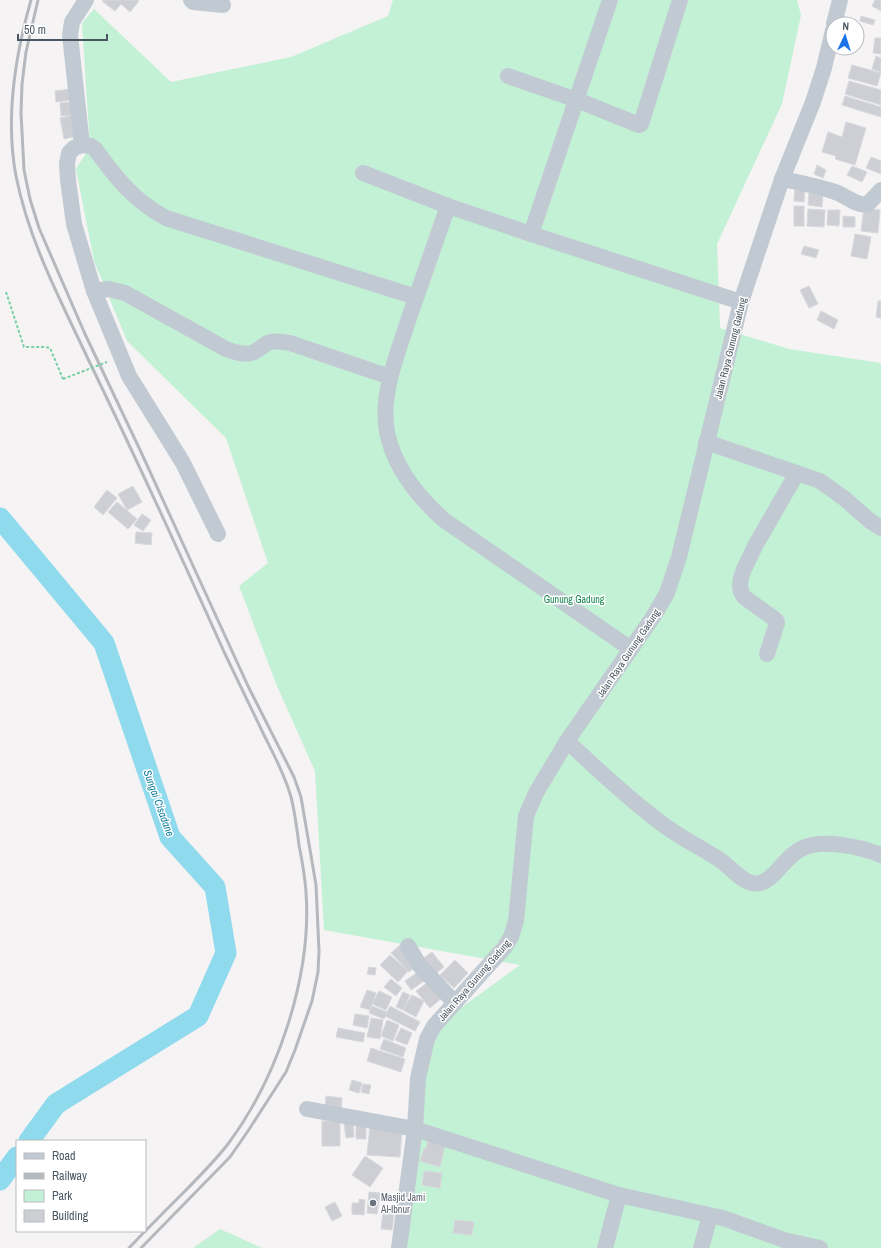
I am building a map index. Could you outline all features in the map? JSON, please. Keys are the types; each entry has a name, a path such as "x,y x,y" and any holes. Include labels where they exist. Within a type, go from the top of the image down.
{"street":[{"path":"82,145 70,35 72,22 86,0"},
{"path":"191,0 194,2 223,5"},
{"path":"531,234 610,0"},
{"path":"508,76 577,100 637,125 641,124 680,0"},
{"path":"836,16 840,0"},
{"name":"Jalan Raya Gunung Gadung","path":"400,1248 415,1129 418,1078 427,1039 434,1026 504,948 511,937 516,921 526,816 536,793 567,741 631,649 667,593 679,557 741,302 782,180 813,102 827,56"},
{"path":"218,534 183,463 129,376 94,291 74,224 67,163 69,154 74,148 82,145 91,146 96,149 118,180 129,191 155,212 166,218 416,297"},
{"path":"363,173 448,206 741,302"},
{"path":"782,180 807,184 832,191 862,205 867,205 881,190"},
{"path":"448,206 390,377 386,413 387,432 392,450 399,465 419,496 444,520 631,649"},
{"path":"94,291 109,289 125,293 234,352 248,354 254,352 267,343 281,342 390,377"},
{"path":"706,442 820,481 881,528"},
{"path":"768,654 777,623 776,620 744,597 741,592 741,578 755,546 798,473"},
{"path":"567,741 620,791 662,824 720,860 745,880 753,884 765,882 794,854 802,848 811,845 833,844 881,855"},
{"path":"408,946 420,966 455,1003"},
{"path":"307,1108 415,1129 619,1195 734,1222 784,1240 820,1248"},
{"path":"605,1248 619,1195"},
{"path":"701,1248 710,1216"}],"path":[{"path":"6,292 24,347 50,348 63,380 107,362"}],"green space":[{"name":"Gunung Gadung","path":"393,0 797,0 801,15 782,104 717,244 720,328 789,349 881,363 881,1248 397,1248 415,1129 436,1026 520,965 324,930 315,771 277,686 239,586 268,563 226,438 127,341 94,261 76,169 90,147 82,23 94,9 171,82 291,57 388,16"},
{"path":"220,1229 262,1248 193,1248"}],"building":[{"path":"875,0 881,0 881,11 872,6"},
{"path":"102,1 139,1 130,12 121,4 115,11"},
{"path":"865,17 875,20 873,25 865,23"},
{"path":"875,38 881,38 881,54 873,53"},
{"path":"876,56 881,58 881,72 872,69"},
{"path":"852,65 881,73 877,86 848,78"},
{"path":"849,81 881,90 881,105 845,94"},
{"path":"71,89 72,100 56,102 55,91"},
{"path":"845,96 881,107 881,117 842,105"},
{"path":"71,102 72,115 61,116 60,103"},
{"path":"74,115 78,136 64,139 60,118"},
{"path":"846,122 866,128 855,165 835,159 836,156 822,152 828,132 842,137"},
{"path":"871,157 881,161 881,174 866,168"},
{"path":"817,165 826,170 823,178 814,174"},
{"path":"852,166 867,172 862,182 847,175"},
{"path":"795,186 805,187 804,202 794,201"},
{"path":"809,192 823,193 822,207 808,205"},
{"path":"794,206 804,206 804,226 794,226"},
{"path":"864,208 880,210 878,233 861,231"},
{"path":"808,209 825,210 824,227 807,226"},
{"path":"828,210 840,210 839,226 827,225"},
{"path":"843,216 855,217 855,227 843,227"},
{"path":"855,234 871,237 867,259 851,256"},
{"path":"804,246 819,250 816,258 801,254"},
{"path":"809,286 818,304 809,308 800,290"},
{"path":"878,301 881,301 881,318 876,317"},
{"path":"821,311 838,320 834,329 817,320"},
{"path":"133,486 142,502 127,510 118,494"},
{"path":"107,490 117,498 103,515 94,507"},
{"path":"117,502 137,519 128,529 108,512"},
{"path":"142,514 151,520 143,531 134,525"},
{"path":"136,532 152,533 151,545 135,543"},
{"path":"400,945 418,964 409,972 391,953"},
{"path":"432,952 444,967 433,976 421,960"},
{"path":"390,955 408,971 398,982 380,965"},
{"path":"455,960 468,973 454,988 440,975"},
{"path":"369,967 376,968 375,975 367,974"},
{"path":"418,972 424,981 411,990 405,981"},
{"path":"391,979 402,988 396,996 384,987"},
{"path":"431,980 444,996 430,1008 416,991"},
{"path":"367,990 376,993 370,1010 360,1007"},
{"path":"379,991 392,997 386,1010 372,1004"},
{"path":"403,992 410,995 403,1010 396,1007"},
{"path":"412,995 424,1001 416,1017 403,1010"},
{"path":"372,1006 387,1012 384,1019 369,1013"},
{"path":"390,1006 420,1022 415,1031 385,1016"},
{"path":"355,1014 369,1016 367,1028 353,1025"},
{"path":"371,1018 383,1020 380,1039 367,1037"},
{"path":"387,1020 399,1025 393,1041 381,1036"},
{"path":"338,1028 365,1033 363,1042 336,1037"},
{"path":"401,1028 412,1033 407,1045 395,1040"},
{"path":"384,1039 406,1048 403,1057 380,1049"},
{"path":"371,1048 405,1059 401,1072 367,1061"},
{"path":"352,1080 362,1083 359,1093 349,1090"},
{"path":"363,1084 371,1085 369,1094 361,1092"},
{"path":"326,1096 342,1098 341,1112 325,1110"},
{"path":"322,1121 340,1121 340,1146 322,1146"},
{"path":"353,1122 354,1137 346,1138 344,1123"},
{"path":"366,1124 366,1139 356,1139 356,1125"},
{"path":"370,1126 402,1128 400,1157 367,1155"},
{"path":"428,1141 445,1145 440,1167 420,1161"},
{"path":"365,1156 383,1168 370,1187 352,1175"},
{"path":"424,1171 442,1173 440,1188 422,1185"},
{"name":"Masjid Jami Al-Ibnur","path":"369,1192 380,1193 377,1214 367,1213"},
{"path":"359,1199 365,1200 364,1215 352,1214 352,1203 359,1203"},
{"path":"335,1202 342,1216 332,1221 325,1207"},
{"path":"383,1212 394,1213 392,1230 381,1229"},
{"path":"455,1220 474,1222 472,1235 453,1233"}],"waterway":[{"name":"Sungai Cisadane","path":"0,518 104,643 170,837 215,887 226,953 198,1016 56,1104 30,1140"},
{"name":"Sungai Cisadane","path":"0,1180 16,1158"}],"railway":[{"path":"31,0 16,65 13,87 11,132 16,176 29,224 37,248 57,294 141,470 225,654 289,789 297,827 306,892 306,924 303,957 297,991 288,1024 276,1057 262,1088 246,1117 223,1151 146,1230"},
{"path":"38,0 26,52 22,84 21,113 24,170 30,199 39,228 85,334 141,452 248,686 294,777 301,797 316,885 319,951 318,972 312,1001 286,1072 230,1157 141,1248"},
{"path":"129,1248 144,1232"}],"place":[{"name":"Masjid Jami Al-Ibnur","path":"373,1203"}]}
